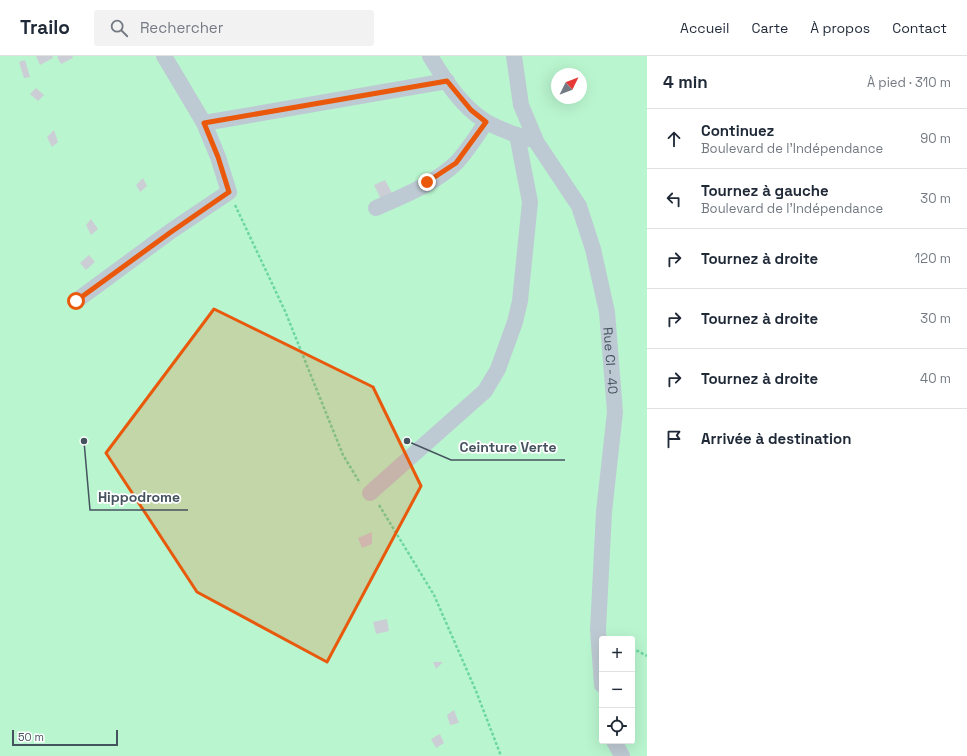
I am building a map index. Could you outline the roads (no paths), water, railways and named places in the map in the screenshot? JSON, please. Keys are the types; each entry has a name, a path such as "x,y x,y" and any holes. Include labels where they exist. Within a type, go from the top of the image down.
{"street":[{"path":"76,301 164,236 229,192 218,157 204,123 164,56"},
{"path":"430,56 447,81 471,110 486,122 537,143"},
{"name":"Rue CI - 40","path":"514,56 521,105 537,143 579,206 593,249 607,312 615,412 604,512 598,630 601,672"},
{"path":"204,123 447,81"},
{"path":"376,208 414,190 446,170 467,150 486,122"},
{"path":"370,493 485,391 498,369 516,322 520,301 530,202 518,135"},
{"path":"616,744 622,756"}],"place":[{"name":"Hippodrome","path":"84,441"},
{"name":"Ceinture Verte","path":"407,441"}]}
